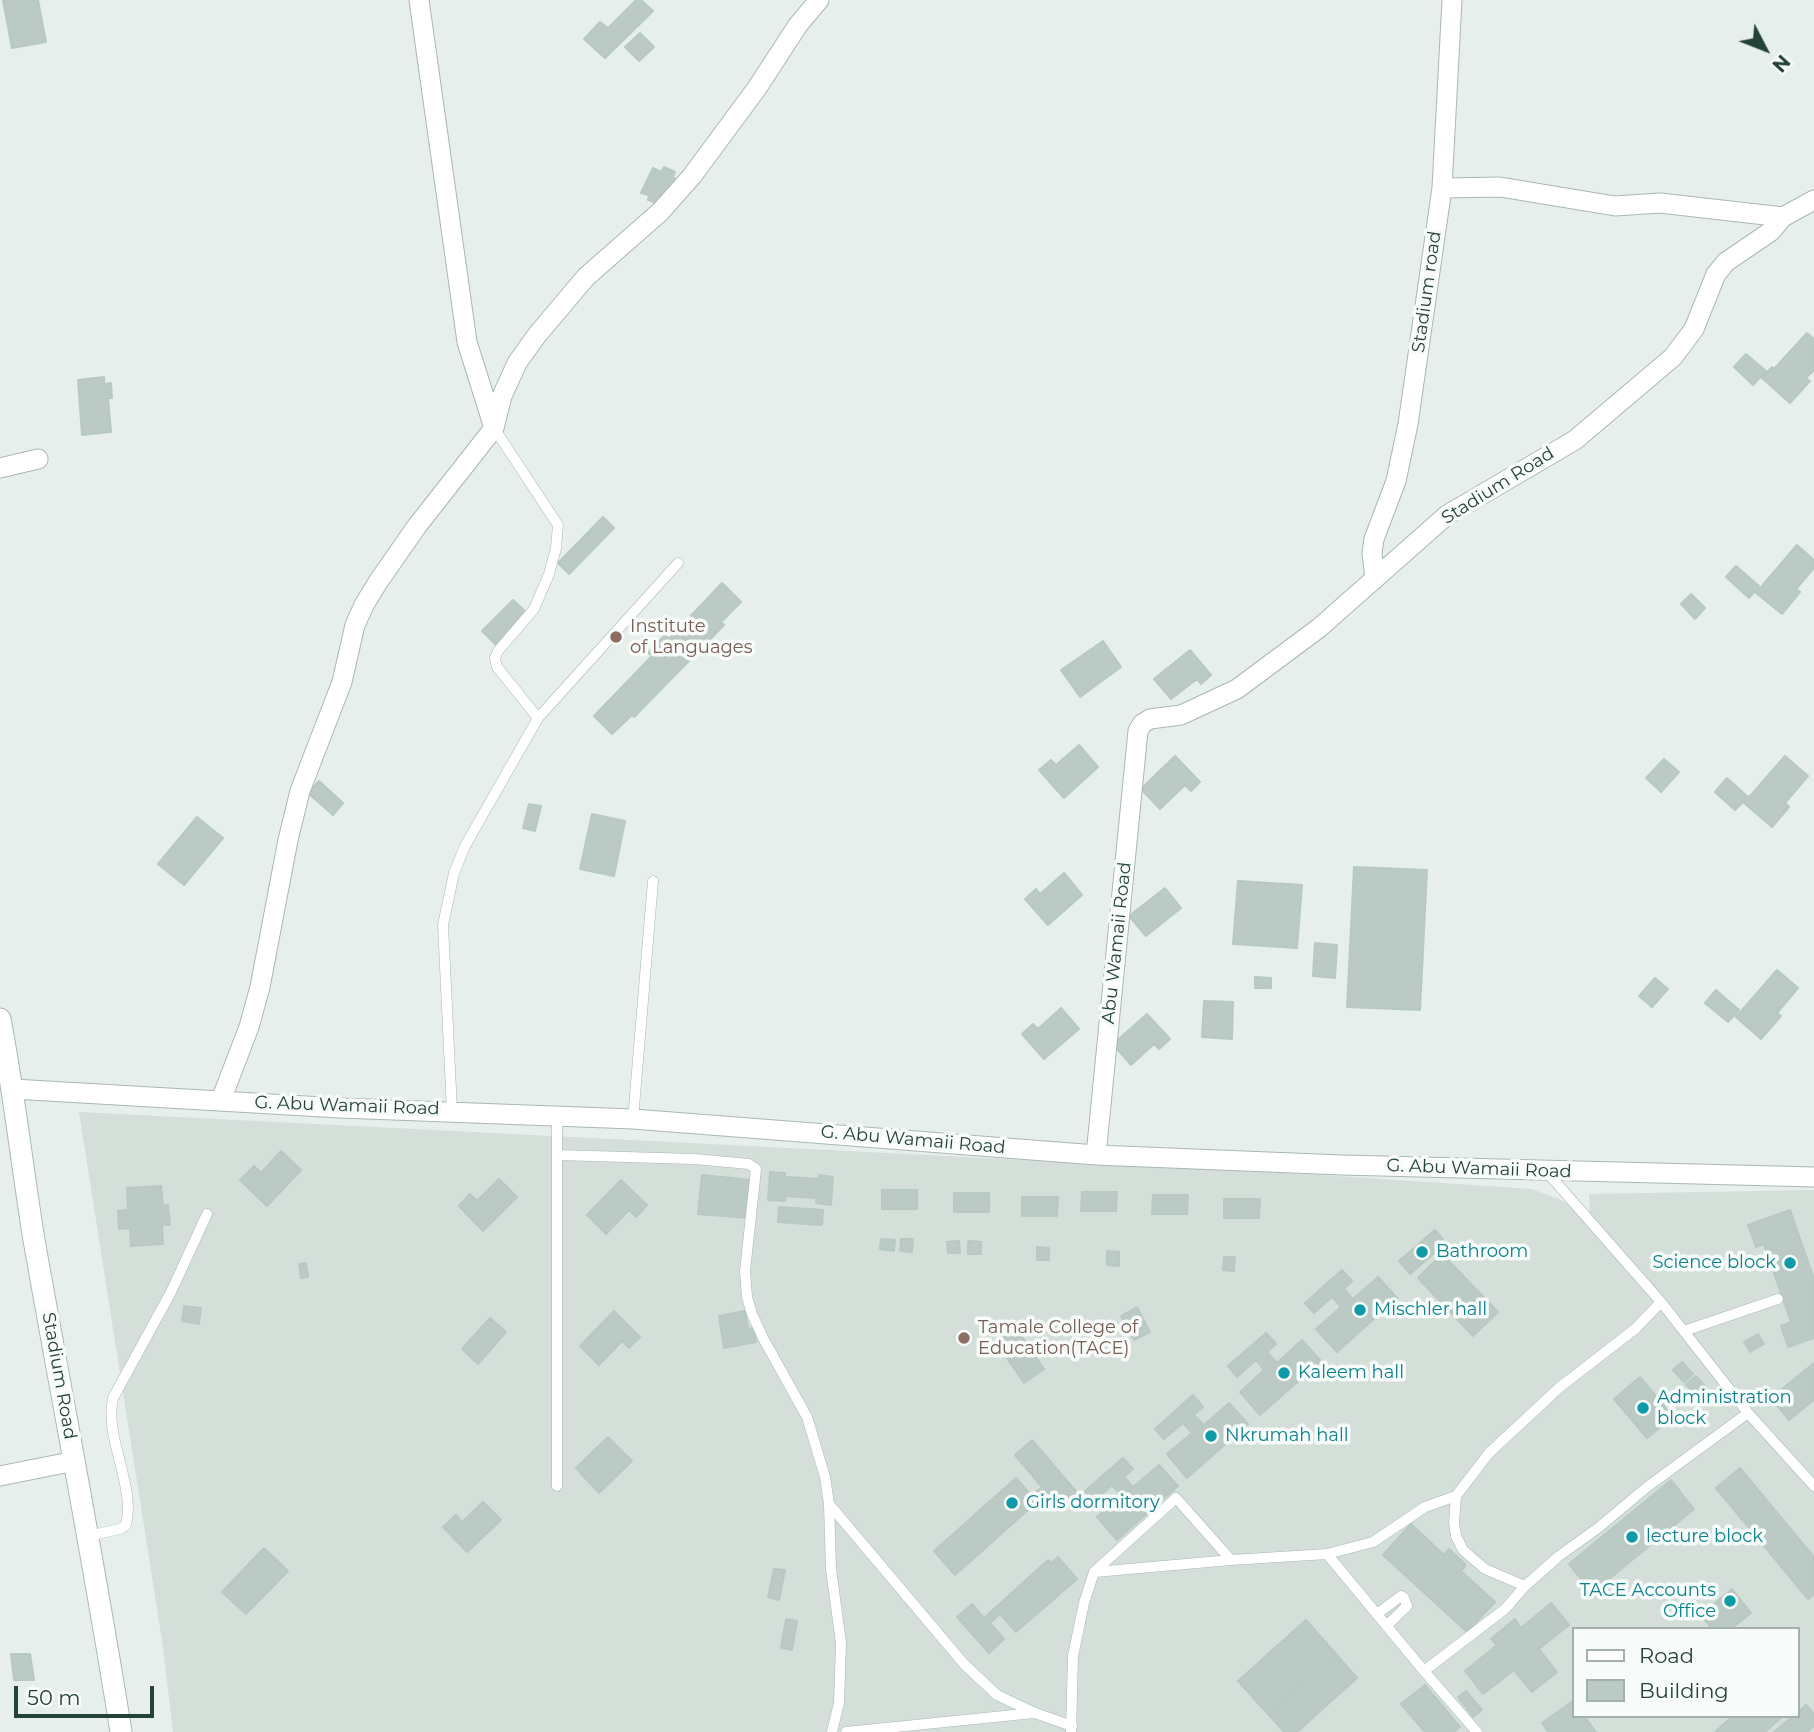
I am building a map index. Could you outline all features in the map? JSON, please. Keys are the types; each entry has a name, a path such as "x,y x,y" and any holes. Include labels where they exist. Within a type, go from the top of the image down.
{"main road":[{"name":"Stadium Road","path":"0,1019 13,1089 34,1238 121,1732"}],"street":[{"path":"419,0 465,331 478,383 494,428"},
{"path":"221,1100 249,1027 260,987 300,791 342,682 355,625 378,582 494,428 502,397 512,374 537,335 586,277 660,212 692,176 757,88 798,25 819,0"},
{"name":"Stadium road","path":"1375,579 1372,553 1374,539 1396,481 1408,424 1442,188 1452,0"},
{"path":"1442,188 1500,187 1615,206 1660,203 1783,217"},
{"name":"Stadium Road","path":"1138,731 1142,724 1150,719 1181,715 1237,689 1319,628 1447,515 1575,440 1673,357 1694,329 1716,274 1727,262 1770,232 1783,217 1814,200"},
{"path":"0,468 38,459"},
{"name":"Abu Wamaii Road","path":"1096,1155 1138,731"},
{"name":"G. Abu Wamaii Road","path":"13,1089 340,1108 633,1119 1096,1155 1546,1171 1814,1177"},
{"path":"0,1476 75,1461"}],"lane":[{"path":"494,428 558,525 556,548 549,574 534,609 495,658 497,667 538,719"},
{"path":"452,1111 443,925 446,901 465,846 538,719 678,563"},
{"path":"633,1119 653,881"},
{"path":"557,1116 557,1486"},
{"path":"557,1155 694,1159 749,1164 756,1168 745,1271 747,1297 763,1338 807,1417 825,1477 829,1504 831,1569 841,1643 839,1703 832,1732"},
{"path":"1546,1171 1661,1302 1748,1413 1814,1486"},
{"path":"88,1536 120,1529 126,1525 127,1506 112,1415 113,1398 171,1292 207,1214"},
{"path":"1684,1331 1778,1299"},
{"path":"1094,1572 1327,1554 1373,1542 1425,1507 1456,1496 1489,1453 1560,1387 1635,1329 1661,1302"},
{"path":"1424,1671 1505,1609 1525,1586 1559,1556 1748,1413"},
{"path":"1456,1496 1454,1523 1456,1536 1463,1550 1485,1569 1525,1586"},
{"path":"829,1504 964,1664 997,1695 1071,1729 1073,1656 1084,1603 1094,1572 1176,1498 1231,1560"},
{"path":"1327,1554 1477,1732"},
{"path":"1377,1614 1401,1596 1404,1598 1407,1606 1387,1625"},
{"path":"846,1732 1035,1713"}],"shaded area":[{"name":"Tamale College of Education(TACE)","path":"79,1112 1321,1175 1532,1189 1561,1200 1590,1219 1589,1194 1814,1190 1814,1732 173,1732 163,1647"}],"building":[{"path":"3,0 38,0 46,42 12,48"},
{"path":"636,0 641,0 653,11 605,58 584,39 600,22 608,28"},
{"path":"640,33 654,47 639,61 625,47"},
{"path":"664,167 675,172 673,177 677,180 661,204 648,200 649,195 641,193 653,168 661,172"},
{"path":"1807,333 1814,339 1814,370 1806,378 1810,381 1790,403 1762,378 1772,367 1774,369"},
{"path":"1746,354 1766,371 1753,385 1734,367"},
{"path":"104,377 104,384 111,383 112,398 108,398 111,432 82,435 78,380"},
{"path":"603,517 614,528 569,574 558,563"},
{"path":"1797,545 1814,560 1814,568 1796,589 1800,592 1782,614 1756,593"},
{"path":"1736,566 1759,586 1749,598 1726,577"},
{"path":"722,583 741,602 721,622 724,625 634,717 632,715 612,734 594,716 652,656 648,653 665,635 669,639"},
{"path":"1691,594 1705,608 1695,619 1681,604"},
{"path":"513,600 527,613 496,645 482,631"},
{"path":"1103,641 1121,667 1080,697 1061,670"},
{"path":"1190,650 1211,675 1201,684 1197,679 1171,699 1154,679"},
{"path":"1079,745 1098,767 1064,798 1039,770 1051,760 1056,765"},
{"path":"1175,756 1200,782 1191,791 1185,785 1160,809 1141,789"},
{"path":"1785,756 1808,776 1785,803 1789,807 1772,827 1744,803"},
{"path":"1664,759 1679,772 1661,792 1646,778"},
{"path":"1727,778 1748,797 1735,810 1715,792"},
{"path":"319,781 343,803 333,815 308,793"},
{"path":"529,804 541,806 535,831 523,828"},
{"path":"592,814 625,821 614,876 580,869"},
{"path":"197,817 223,838 184,885 158,864"},
{"path":"1354,867 1427,870 1420,1010 1347,1007"},
{"path":"1064,873 1082,895 1048,925 1025,899 1036,889 1040,894"},
{"path":"1238,881 1302,885 1297,948 1233,944"},
{"path":"1165,888 1181,908 1146,936 1129,916"},
{"path":"1315,943 1337,945 1335,978 1313,976"},
{"path":"1777,970 1798,988 1777,1013 1781,1016 1761,1039 1736,1017"},
{"path":"1255,977 1271,978 1271,988 1255,988"},
{"path":"1655,978 1668,989 1652,1007 1639,996"},
{"path":"1716,990 1739,1010 1728,1022 1705,1003"},
{"path":"1204,1001 1233,1002 1232,1039 1202,1037"},
{"path":"1061,1008 1079,1029 1044,1059 1022,1034 1033,1024 1038,1029"},
{"path":"1147,1014 1170,1039 1159,1049 1154,1044 1131,1065 1113,1044"},
{"path":"281,1151 301,1170 267,1206 240,1180 254,1166 261,1173"},
{"path":"770,1172 785,1173 785,1177 833,1177 831,1205 816,1203 817,1198 785,1196 785,1201 768,1200"},
{"path":"702,1175 751,1180 748,1218 698,1214"},
{"path":"499,1179 517,1197 483,1231 459,1206 470,1194 477,1201"},
{"path":"621,1180 647,1205 636,1217 629,1210 606,1234 587,1215"},
{"path":"161,1186 163,1206 168,1205 170,1225 162,1225 163,1244 131,1246 130,1228 119,1229 118,1211 128,1210 127,1188"},
{"path":"882,1190 917,1190 917,1209 882,1209"},
{"path":"1082,1192 1117,1192 1116,1211 1081,1211"},
{"path":"954,1193 989,1193 989,1212 954,1212"},
{"path":"1153,1195 1188,1195 1187,1214 1152,1214"},
{"path":"1022,1197 1058,1197 1057,1216 1022,1216"},
{"path":"1224,1199 1260,1199 1259,1218 1224,1218"},
{"path":"779,1207 823,1210 822,1225 778,1222"},
{"name":"Science block","path":"1790,1210 1814,1279 1814,1338 1788,1347 1781,1326 1791,1322 1764,1244 1756,1247 1748,1225"},
{"name":"Bathroom","path":"1435,1230 1446,1243 1410,1274 1399,1261"},
{"path":"881,1239 895,1240 894,1251 880,1249"},
{"path":"901,1239 913,1239 912,1252 900,1251"},
{"path":"959,1241 960,1253 948,1253 947,1242"},
{"path":"968,1241 981,1242 981,1254 968,1254"},
{"path":"1037,1247 1049,1248 1049,1260 1037,1260"},
{"path":"1107,1251 1119,1252 1119,1266 1107,1265"},
{"path":"1442,1254 1498,1312 1473,1336 1418,1278"},
{"path":"1224,1257 1235,1257 1234,1271 1223,1270"},
{"path":"306,1263 308,1277 301,1278 299,1264"},
{"name":"Mischler hall","path":"1342,1270 1352,1281 1344,1289 1353,1299 1378,1277 1397,1298 1337,1352 1316,1329 1341,1307 1332,1297 1314,1313 1305,1303"},
{"path":"184,1306 201,1308 199,1324 182,1321"},
{"path":"1137,1307 1150,1332 1134,1340 1121,1316"},
{"path":"614,1311 640,1337 629,1348 622,1341 599,1365 580,1346"},
{"path":"745,1311 748,1329 754,1328 756,1342 724,1348 719,1316"},
{"path":"490,1318 506,1332 478,1364 462,1349"},
{"path":"1016,1328 1044,1369 1024,1383 996,1342"},
{"name":"Kaleem hall","path":"1266,1333 1276,1344 1267,1352 1277,1363 1302,1340 1321,1361 1260,1415 1240,1392 1264,1370 1256,1360 1237,1377 1228,1366"},
{"path":"1758,1334 1764,1344 1750,1352 1744,1342"},
{"path":"1682,1362 1693,1374 1684,1382 1673,1370"},
{"path":"1814,1363 1814,1400 1789,1420 1771,1398"},
{"path":"1696,1376 1707,1388 1697,1397 1686,1384"},
{"name":"Administration block","path":"1640,1377 1673,1417 1647,1438 1614,1399"},
{"name":"Nkrumah hall","path":"1193,1395 1203,1407 1194,1415 1204,1425 1229,1403 1248,1424 1187,1478 1167,1454 1192,1433 1183,1423 1164,1439 1155,1429"},
{"path":"608,1437 632,1461 599,1493 576,1468"},
{"name":"Girls dormitory","path":"1032,1440 1080,1496 1064,1510 1048,1492 955,1575 934,1551 1016,1478 1032,1496 1042,1487 1015,1455"},
{"path":"1123,1458 1133,1469 1124,1477 1133,1487 1159,1465 1178,1486 1117,1540 1097,1517 1121,1495 1112,1485 1094,1501 1085,1491"},
{"name":"lecture block","path":"1740,1468 1814,1557 1814,1594 1808,1599 1716,1488"},
{"name":"lecture block","path":"1671,1480 1694,1509 1592,1593 1569,1564"},
{"path":"483,1502 501,1520 467,1552 443,1527 456,1515 462,1522"},
{"path":"1411,1524 1444,1555 1449,1549 1466,1565 1461,1571 1495,1602 1467,1632 1383,1555"},
{"path":"264,1548 288,1571 246,1614 222,1592"},
{"name":"Girls dormitory","path":"1058,1557 1077,1579 1016,1632 1000,1614 990,1623 1004,1639 989,1653 957,1617 972,1604 984,1618 1048,1560 1051,1563"},
{"path":"774,1569 785,1570 779,1600 768,1597"},
{"name":"TACE Accounts Office","path":"1732,1589 1751,1613 1734,1627 1710,1627 1701,1615"},
{"path":"1551,1603 1569,1625 1539,1649 1557,1672 1532,1692 1514,1670 1483,1694 1465,1671 1497,1645 1491,1639 1515,1619 1521,1628"},
{"path":"786,1619 797,1621 792,1650 781,1648"},
{"path":"1306,1620 1336,1654 1269,1715 1238,1681"},
{"path":"11,1654 30,1654 34,1680 14,1680"},
{"path":"1336,1654 1357,1678 1297,1732 1284,1732 1269,1715"},
{"path":"1425,1685 1460,1727 1454,1732 1425,1732 1401,1704"},
{"path":"1466,1691 1482,1710 1473,1717 1458,1697"},
{"path":"1573,1701 1573,1718 1586,1718 1596,1732 1548,1732 1542,1723"},
{"path":"1806,1705 1814,1714 1814,1726 1807,1732 1774,1732 1791,1718 1800,1718 1800,1710"},
{"path":"1731,1718 1781,1718 1765,1732 1715,1732"}],"place":[{"name":"Institute of Languages","path":"616,637"},
{"name":"Bathroom","path":"1422,1252"},
{"name":"Science block","path":"1790,1263"},
{"name":"Mischler hall","path":"1360,1310"},
{"name":"Tamale College of Education(TACE)","path":"964,1338"},
{"name":"Kaleem hall","path":"1284,1373"},
{"name":"Administration block","path":"1643,1408"},
{"name":"Nkrumah hall","path":"1211,1436"},
{"name":"Girls dormitory","path":"1012,1503"},
{"name":"lecture block","path":"1632,1537"},
{"name":"TACE Accounts Office","path":"1730,1601"}]}
